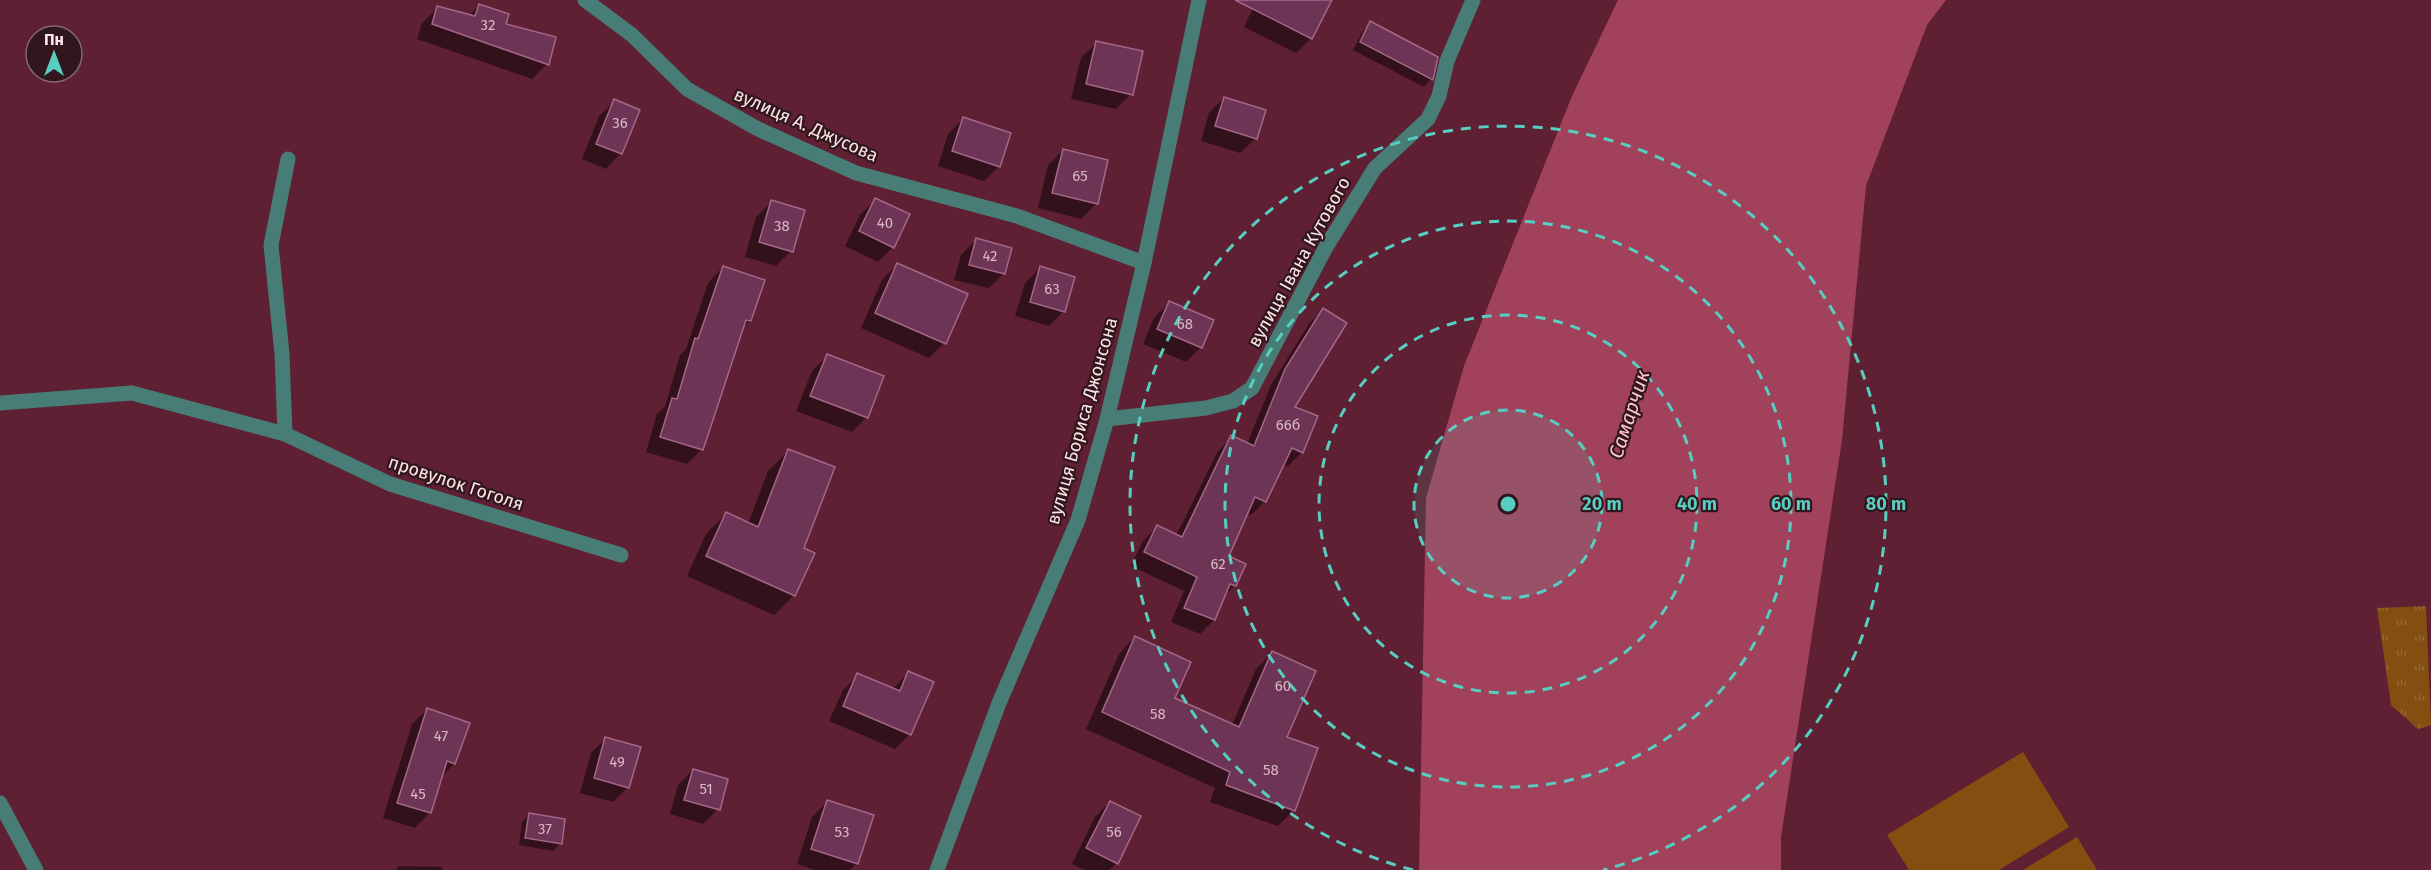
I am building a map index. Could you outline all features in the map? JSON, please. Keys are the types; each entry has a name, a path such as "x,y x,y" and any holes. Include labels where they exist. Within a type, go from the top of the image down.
{"street":[{"name":"вулиця А. Джусова","path":"585,0 632,35 687,89 758,129 856,173 1017,216 1144,263"},
{"name":"вулиця Бориса Джонсона","path":"937,870 999,704 1078,520 1107,419 1144,263 1199,0"},
{"name":"вулиця Івана Кутового","path":"1107,419 1206,408 1233,401 1252,388 1326,247 1375,168 1428,119 1439,96 1447,61 1473,0"},
{"path":"285,434 282,354 271,245 288,159"},
{"name":"провулок Гоголя","path":"0,403 132,393 285,434 390,484 621,555"},
{"path":"0,803 36,870"}],"green space":[{"path":"2426,606 2431,725 2418,729 2391,705 2377,608"},
{"path":"2023,752 2069,827 1999,870 1909,870 1887,835"},
{"path":"2077,837 2097,870 2023,870"}],"water":[{"name":"Самарчик","path":"1618,0 1946,0 1927,25 1866,186 1842,440 1781,837 1781,870 1419,870 1426,498 1464,366 1572,96"}],"building":[{"path":"1235,0 1332,0 1312,39"},
{"path":"479,4 509,14 506,24 556,37 549,65 432,24 437,6 475,16"},
{"path":"1370,21 1438,57 1433,80 1360,42"},
{"path":"1096,41 1143,51 1133,95 1086,84"},
{"path":"1224,97 1266,110 1257,139 1215,126"},
{"path":"614,99 640,110 622,154 596,144"},
{"path":"963,117 1011,133 1000,167 952,151"},
{"path":"1063,149 1108,160 1098,204 1052,193"},
{"path":"875,198 910,214 894,248 859,231"},
{"path":"771,200 805,210 793,252 759,242"},
{"path":"976,238 1012,248 1005,274 969,265"},
{"path":"897,263 968,294 946,344 875,313"},
{"path":"723,266 765,280 751,321 746,320 703,450 660,437 672,398 677,399 695,338 698,339"},
{"path":"1040,266 1075,277 1065,312 1030,302"},
{"path":"1169,301 1214,320 1202,348 1157,329"},
{"path":"1323,308 1347,323 1295,407 1318,416 1303,453 1292,448 1266,502 1255,497 1229,556 1246,564 1236,586 1230,584 1215,620 1184,608 1197,577 1144,552 1157,525 1182,537 1231,435 1254,446 1285,369"},
{"path":"827,354 884,376 868,418 810,396"},
{"path":"788,449 835,467 804,548 815,553 795,596 706,556 726,512 758,527"},
{"path":"1135,636 1191,662 1175,698 1239,727 1272,651 1316,671 1287,737 1318,748 1295,811 1226,785 1230,772 1102,712"},
{"path":"908,671 934,682 911,735 843,706 857,673 900,691"},
{"path":"427,708 470,723 455,764 447,761 431,813 397,803"},
{"path":"605,737 641,747 629,788 594,778"},
{"path":"693,769 728,779 720,810 684,800"},
{"path":"827,800 874,815 858,864 811,849"},
{"path":"1110,801 1141,816 1118,864 1086,848"},
{"path":"529,813 565,819 562,844 525,838"}]}
